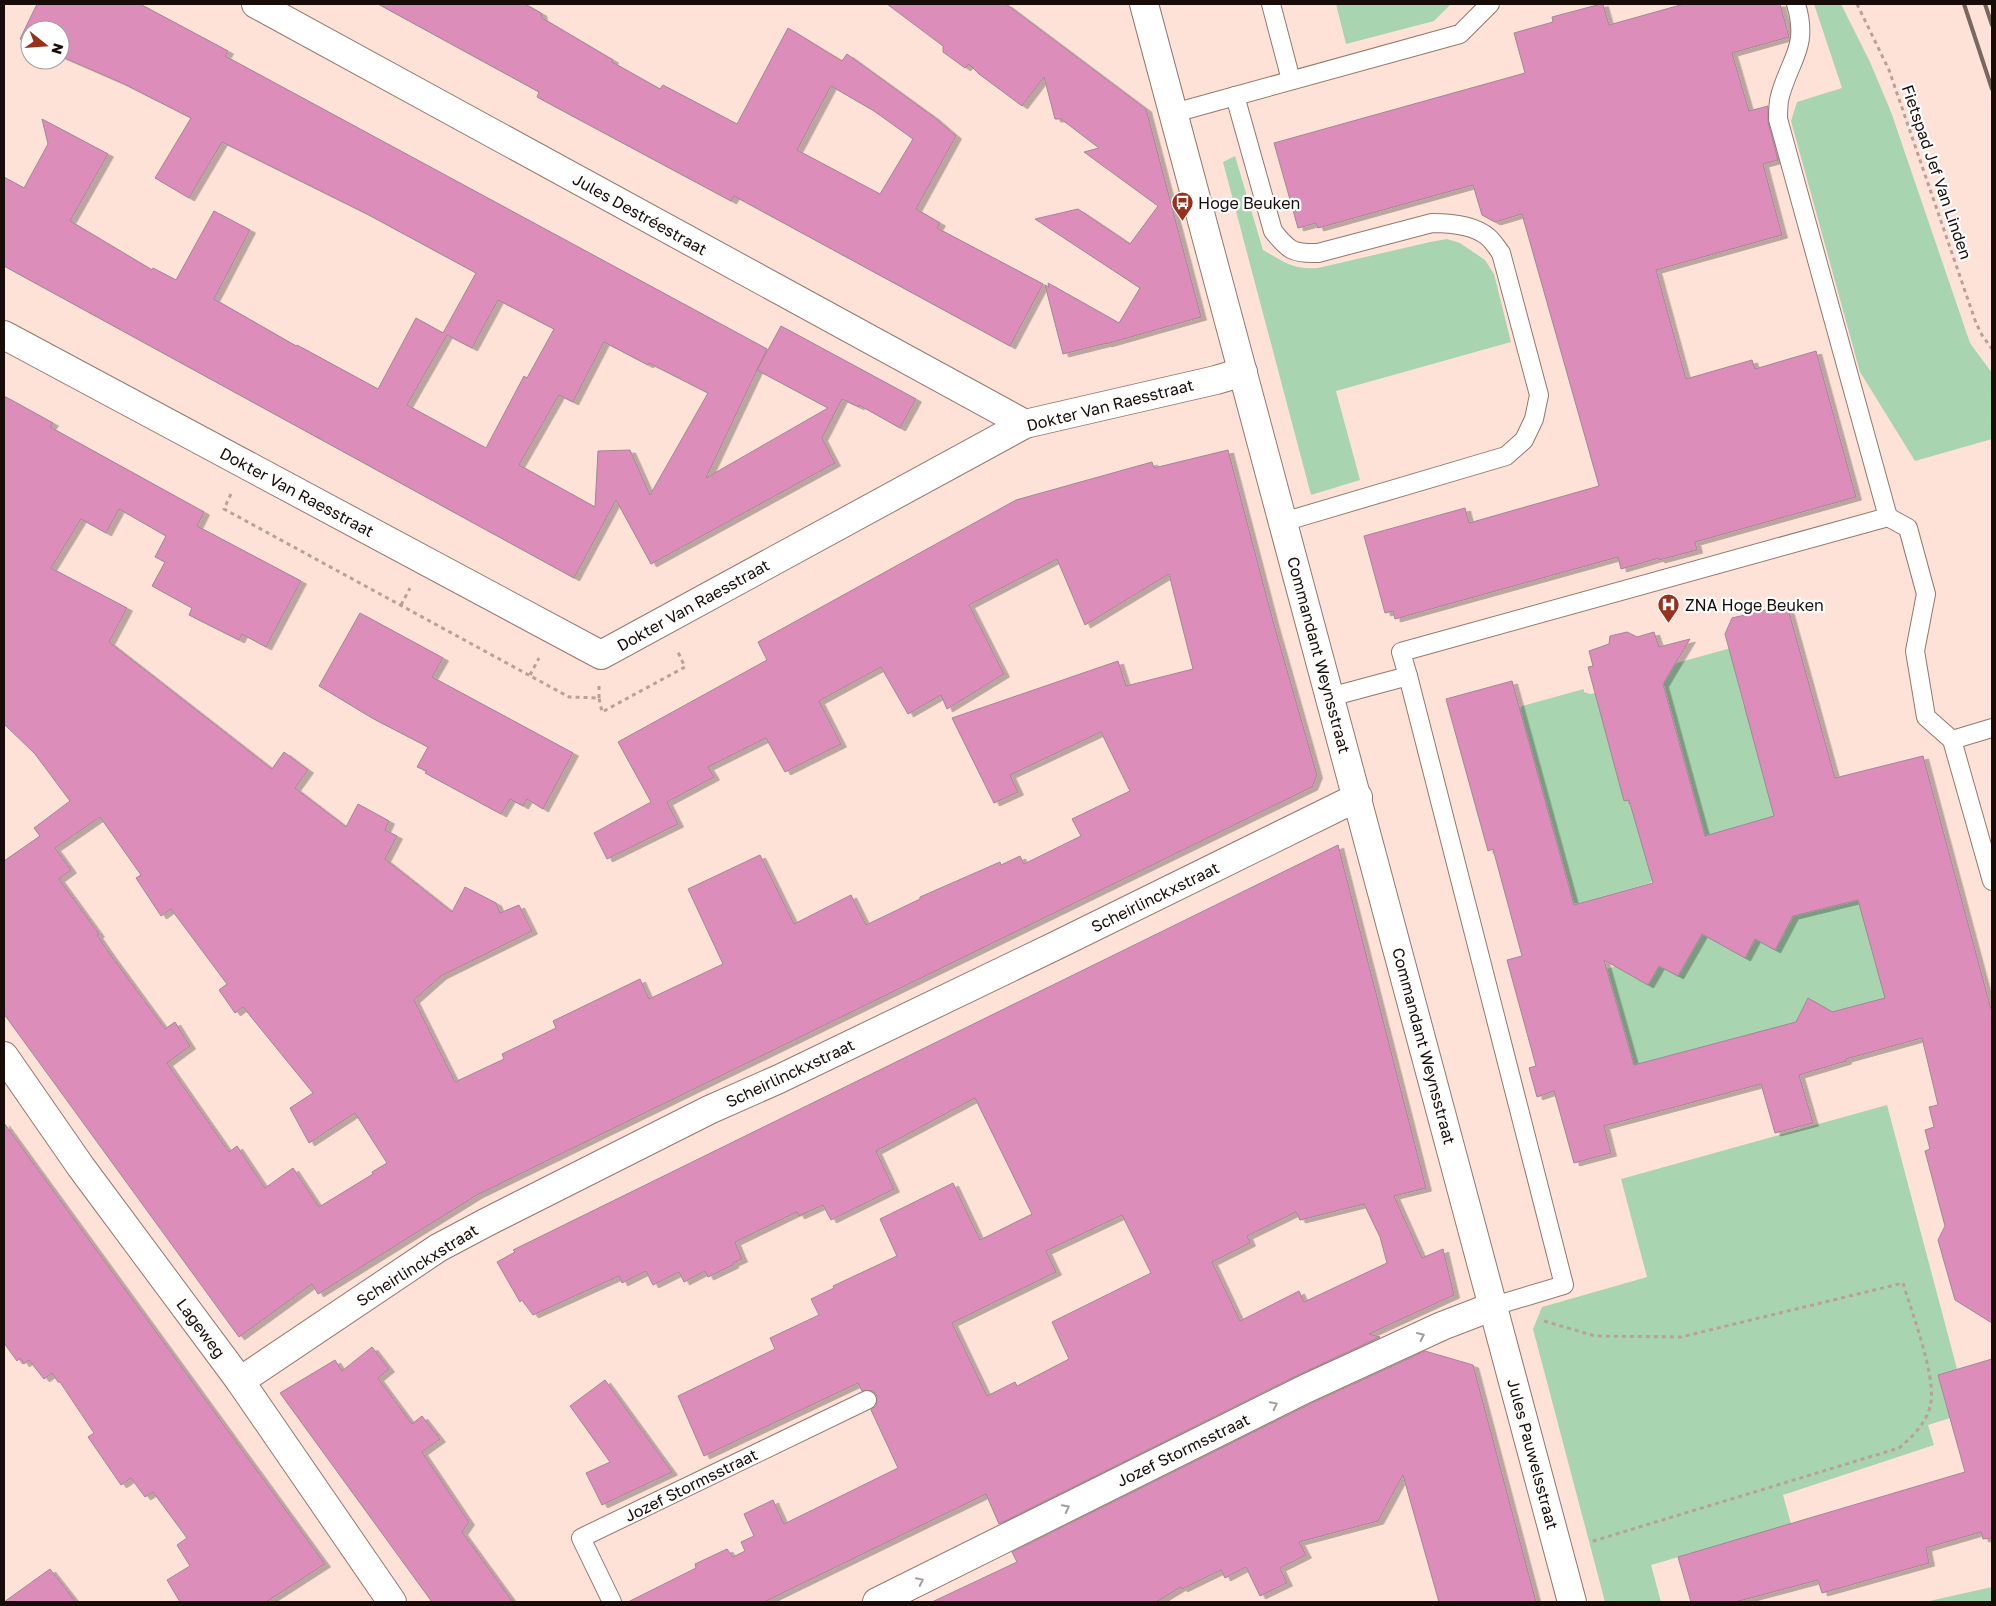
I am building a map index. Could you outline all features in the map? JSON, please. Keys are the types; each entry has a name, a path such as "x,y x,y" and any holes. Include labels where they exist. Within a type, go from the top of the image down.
{"street":[{"name":"Jules Destréestraat","path":"256,4 1025,424"},
{"name":"Commandant Weynsstraat","path":"1144,4 1494,1306"},
{"name":"Dokter Van Raesstraat","path":"4,335 601,656 1025,424 1216,380 1243,372"},
{"name":"Scheirlinckxstraat","path":"240,1381 438,1248 486,1222 708,1110 779,1079 1358,797"},
{"name":"Lageweg","path":"4,1056 82,1167 240,1381 392,1602"},
{"name":"Jules Pauwelsstraat","path":"1494,1306 1572,1602"},
{"name":"Jozef Stormsstraat","path":"877,1602 1305,1390 1442,1326 1494,1306"}],"lane":[{"path":"1271,4 1291,80"},
{"path":"1174,114 1460,34 1490,4"},
{"path":"1796,4 1800,18 1800,40 1795,60 1779,98 1778,119 1888,517"},
{"path":"1235,96 1273,231 1283,244 1299,254 1318,253 1432,223 1451,222 1470,228 1488,237 1501,253 1539,395 1534,419 1524,440 1506,456 1283,522"},
{"path":"1494,1306 1564,1285 1408,676 1400,652 1888,517 1908,528 1926,594 1914,651 1926,717 1952,740 1992,881"},
{"path":"1330,697 1408,676"},
{"path":"1952,740 1992,728"},
{"name":"Jozef Stormsstraat","path":"612,1602 581,1538 867,1400"}],"path":[{"name":"Fietspad Jef Van Linden","path":"1857,4 1889,70 1976,323 1992,349"},
{"path":"1494,1306 1594,1336 1681,1337 1903,1283 1931,1378 1931,1402 1926,1417 1916,1434 1899,1448 1558,1551"}],"green space":[{"path":"1336,4 1451,4 1434,21 1346,44"},
{"path":"1814,4 1841,4 1870,62 1891,112 1970,343 1992,373 1992,439 1915,461 1860,372 1791,121 1797,102 1842,88"},
{"path":"1235,156 1263,250 1295,266 1318,268 1447,239 1460,243 1485,260 1494,274 1511,342 1336,391 1360,480 1311,495 1223,162"},
{"path":"1731,648 1744,707 1749,707 1751,731 1776,824 1711,858 1661,674 1671,671 1673,664"},
{"path":"1584,689 1584,692 1590,694 1600,692 1624,801 1629,800 1651,875 1654,878 1650,883 1577,904 1571,901 1569,885 1521,714 1518,712 1522,706"},
{"path":"1866,898 1893,996 1832,1012 1808,998 1796,1022 1634,1065 1607,969 1616,966 1648,985 1659,966 1678,976 1691,953 1692,927 1745,958 1755,939 1775,950 1793,916"},
{"path":"1887,1105 1957,1369 1938,1375 1950,1418 1928,1425 1934,1445 1783,1495 1791,1524 1651,1565 1661,1602 1605,1602 1533,1329 1542,1307 1647,1277 1621,1179"},
{"path":"1992,1587 1992,1602 1925,1602"}],"building":[{"path":"37,4 140,4 228,51 225,56 767,349 758,369 781,326 916,399 900,428 859,405 859,407 842,399 822,438 835,463 651,564 616,500 574,578 4,266 4,177 24,188 48,144 42,119 108,154 70,221 152,270 153,268 176,280 214,211 250,230 214,299 296,346 378,389 416,318 443,333 476,273 367,214 222,142 189,198 155,178 191,118 122,83 70,60 70,20 29,20","holes":["498,300 554,329 527,378 524,376 486,448 407,405 447,335 472,348","604,342 648,365 649,363 708,393 650,495 630,450 598,451 595,507 519,465 559,395 573,402","757,370 828,408 706,478"]},
{"path":"378,4 525,4 541,13 542,18 613,60 612,62 660,89 663,85 737,124 788,28 842,61 847,54 934,117 956,136 916,209 940,223 937,228 1043,284 1010,346 734,196 731,201 537,97 539,92","holes":["831,86 874,111 913,139 880,194 797,150"]},
{"path":"887,4 1006,4 1146,109 1201,317 1063,354 1045,285 1049,287 1048,283 1119,323 1140,288 1035,219 1078,209 1130,244 1158,206 1084,152 1099,148 1061,119 1055,119 1044,77 1022,106 979,74 969,64 965,68 943,52 943,46"},
{"path":"1603,4 1609,25 1684,4 1780,4 1789,37 1732,53 1749,111 1768,106 1768,122 1778,160 1763,164 1782,235 1656,270 1686,379 1752,360 1755,369 1816,351 1856,497 1695,542 1697,550 1621,569 1618,557 1395,619 1393,611 1385,613 1364,536 1465,508 1469,523 1599,486 1522,214 1495,222 1482,215 1473,185 1318,228 1316,223 1298,228 1274,143 1525,73 1514,33 1553,22 1552,17"},
{"path":"4,396 53,423 50,427 204,512 197,526 301,581 266,647 242,634 239,640 189,615 192,608 152,586 165,562 155,557 166,536 119,509 106,533 81,519 51,568 127,608 109,642 272,769 284,752 308,770 295,788 346,827 358,804 389,821 385,830 397,836 385,859 452,912 465,887 496,903 500,913 519,905 532,931 441,976 414,1000 455,1082 504,1059 502,1054 556,1028 553,1021 640,979 649,999 723,964 688,889 760,855 794,924 851,895 866,925 920,899 920,897 1000,862 1001,865 1020,856 1024,864 1081,836 1072,819 1130,791 1101,732 1010,775 1018,792 994,803 952,718 1118,661 1126,686 1193,669 1169,574 1085,625 1057,559 969,605 1004,674 947,709 941,695 908,714 881,667 819,701 841,744 785,772 766,738 708,767 714,777 667,802 678,824 607,859 594,833 651,802 618,742 767,660 758,642 1016,500 1152,462 1154,468 1228,450 1273,621 1317,775 1312,787 477,1195 318,1294 312,1284 239,1337 4,1014 4,861 40,836 34,828 70,801 35,754 4,724","holes":["100,817 141,875 136,878 161,916 171,909 227,984 219,990 235,1013 243,1007 313,1093 290,1108 309,1143 355,1113 387,1163 372,1172 373,1174 319,1207 293,1168 265,1188 237,1146 229,1152 167,1063 190,1046 175,1022 165,1029 97,935 99,934 59,879 71,870 55,848"]},
{"path":"1787,605 1835,778 1923,756 1992,1013 1992,1323 1955,1300 1938,1240 1945,1226 1925,1151 1930,1149 1925,1130 1934,1127 1929,1107 1938,1105 1922,1038 1846,1059 1846,1061 1799,1075 1813,1123 1775,1133 1761,1084 1604,1126 1611,1153 1574,1163 1554,1091 1537,1097 1529,1068 1536,1066 1507,960 1522,956 1493,849 1488,851 1446,699 1512,681 1574,905 1653,883 1629,800 1624,801 1588,667 1593,666 1589,651 1609,644 1610,636 1627,632 1637,637 1654,632 1659,647 1690,639 1663,684 1705,836 1774,816 1725,634 1732,618","holes":["1858,900 1885,998 1832,1012 1808,998 1796,1022 1634,1065 1604,960 1648,985 1659,966 1678,976 1702,934 1745,958 1755,939 1775,950 1793,916"]},
{"path":"360,613 443,658 432,677 573,753 543,809 527,799 523,806 510,799 501,814 425,773 427,771 417,767 428,747 372,718 319,686"},
{"path":"1338,845 1426,1188 1394,1196 1422,1258 1443,1249 1454,1295 1369,1334 1380,1337 1298,1375 999,1524 986,1494 764,1602 628,1602 696,1568 695,1564 727,1549 733,1557 745,1551 741,1542 754,1536 744,1514 773,1500 784,1524 898,1468 871,1410 876,1406 877,1396 873,1391 862,1391 858,1383 704,1456 678,1396 775,1349 770,1338 819,1315 811,1299 834,1288 833,1286 897,1256 880,1219 953,1183 980,1240 1032,1214 975,1098 876,1151 894,1189 831,1220 823,1205 799,1216 797,1212 735,1242 742,1259 708,1277 705,1271 684,1282 679,1272 653,1285 646,1271 622,1283 619,1276 533,1315 522,1300 520,1302 497,1262 515,1252 513,1250","holes":["1364,1204 1380,1237 1387,1263 1304,1302 1299,1291 1240,1321 1212,1262 1250,1243 1247,1236 1296,1212 1300,1220","1122,1215 1151,1273 1052,1322 1069,1359 1017,1386 1015,1382 987,1396 952,1323 1056,1272 1046,1251"]},
{"path":"4,1123 325,1564 266,1602 180,1602 167,1580 190,1566 177,1545 187,1538 153,1492 145,1497 131,1478 121,1485 88,1437 94,1433 52,1373 44,1379 29,1360 24,1364 20,1358 17,1361 4,1343"},
{"path":"372,1347 389,1369 378,1378 412,1424 422,1416 440,1439 422,1452 469,1522 462,1532 513,1602 432,1602 280,1393 335,1360 342,1371"},
{"path":"1425,1351 1473,1365 1536,1602 1439,1602 1403,1475 1378,1521 1299,1542 1306,1555 1280,1568 1287,1583 1260,1596 1246,1567 1225,1578 1221,1570 1182,1589 1181,1587 1156,1602 932,1602 1017,1562 1012,1552 1312,1403"},
{"path":"1992,1359 1992,1538 1983,1539 1981,1532 1926,1548 1929,1563 1822,1593 1818,1580 1735,1602 1691,1602 1678,1557 1965,1472 1938,1375"},
{"path":"605,1380 672,1472 602,1505 586,1473 610,1462 570,1406"},
{"path":"50,1569 76,1602 4,1602"}],"railway":[{"path":"1964,4 1992,89"},
{"path":"1985,4 1992,25"}],"place":[{"name":"Hoge Beuken","path":"1182,222"},
{"name":"ZNA Hoge Beuken","path":"1669,624"}]}
